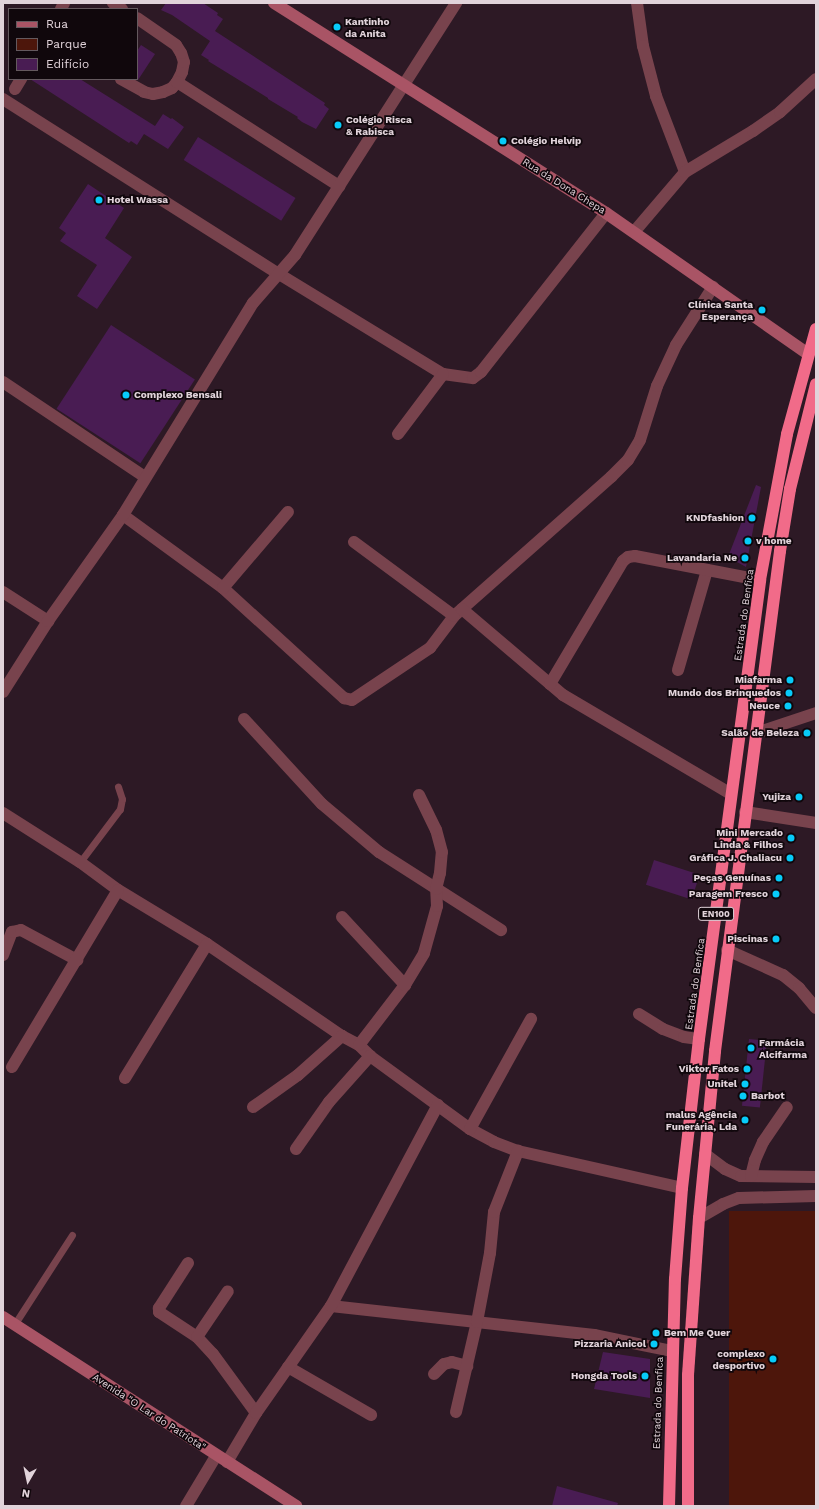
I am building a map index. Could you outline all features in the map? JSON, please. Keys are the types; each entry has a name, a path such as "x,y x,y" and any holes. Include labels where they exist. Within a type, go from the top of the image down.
{"highway":[{"name":"Estrada do Benfica","path":"669,1506 672,1351 682,1188 699,1039 760,580 787,434 816,329"},
{"name":"EN100","path":"688,1506 688,1375 699,1218 727,950 771,612 790,489 816,384"}],"main road":[{"name":"Rua da Dona Chepa","path":"274,3 606,213 808,354"},
{"name":"Avenida \"O Lar do Patriota\"","path":"3,1317 296,1506"}],"street":[{"path":"3,692 48,621 123,515 253,303 295,255 456,3"},
{"path":"637,3 643,46 656,96 685,172"},
{"path":"123,80 144,92 153,94 163,92 177,82 182,72 184,62 176,44 138,19"},
{"path":"634,232 685,172 780,112 816,79"},
{"path":"177,82 339,186"},
{"path":"3,99 279,274 443,374 473,378 481,372 606,213"},
{"path":"123,515 223,588 344,698 352,700 430,648 458,612 611,478 628,460 640,440 657,386 676,345 713,287"},
{"path":"398,434 443,374"},
{"path":"3,382 145,477"},
{"path":"223,588 288,512"},
{"path":"354,542 458,612 576,703 731,794"},
{"path":"550,684 623,561 628,557 635,556 760,580"},
{"path":"678,670 707,570"},
{"path":"3,592 48,621"},
{"path":"756,733 816,713"},
{"path":"244,719 322,804 379,852 436,889 461,903 501,930"},
{"path":"359,1045 405,985 424,953 437,906 436,889 440,873 442,852 436,830 419,796"},
{"path":"745,812 816,823"},
{"path":"3,813 80,862 118,890 208,944 342,1036 359,1045 370,1056 470,1128 494,1142 518,1151 682,1188"},
{"path":"12,1067 118,890"},
{"path":"342,917 405,985"},
{"path":"3,955 12,932 21,930 77,960"},
{"path":"125,1078 208,944"},
{"path":"727,950 783,975 799,988 816,1008"},
{"path":"639,1014 663,1029 684,1037 699,1039"},
{"path":"470,1128 531,1019"},
{"path":"253,1107 298,1075 342,1036"},
{"path":"296,1149 329,1102 370,1056"},
{"path":"186,1506 256,1413 331,1306 438,1104"},
{"path":"751,1176 755,1160 763,1142 787,1106"},
{"path":"456,1412 478,1322 490,1253 494,1212 518,1151"},
{"path":"705,1154 732,1173 741,1176 816,1176"},
{"path":"699,1218 723,1204 739,1198 816,1196"},
{"path":"188,1263 159,1308 159,1312 196,1337 213,1354 256,1413"},
{"path":"196,1337 228,1291"},
{"path":"331,1306 594,1335 672,1351"},
{"path":"434,1374 444,1364 452,1362 467,1366"},
{"path":"288,1367 371,1415"}],"lane":[{"path":"80,862 120,809 122,800 118,787"},
{"path":"14,1325 72,1235"}],"green space":[{"name":"complexo desportivo","path":"729,1211 816,1211 816,1506 729,1506"}],"building":[{"path":"166,3 203,3 218,13 217,15 223,19 215,31 325,103 324,105 329,109 316,129 302,122 297,118 298,117 208,61 209,60 201,55 210,41 172,15 161,10"},
{"path":"141,45 155,54 138,80 138,50"},
{"path":"32,80 82,80 155,126 163,114 171,119 172,118 184,127 168,149 144,134 137,145 131,141 129,143"},
{"path":"198,137 296,198 281,221 184,160"},
{"path":"88,184 124,208 105,238 132,257 97,309 77,296 97,265 60,241 66,233 59,228"},
{"name":"Complexo Bensali","path":"111,325 195,379 140,463 57,409"},
{"path":"756,485 761,487 746,567 728,557"},
{"path":"654,860 700,875 692,900 646,885"},
{"path":"749,1039 767,1041 760,1108 742,1106"},
{"path":"603,1352 650,1359 650,1398 594,1389"},
{"path":"557,1486 618,1503 617,1506 552,1506"}],"place":[{"name":"Kantinho da Anita","path":"337,27"},
{"name":"Colégio Risca & Rabisca","path":"338,125"},
{"name":"Colégio Helvip","path":"503,141"},
{"name":"Hotel Wassa","path":"99,200"},
{"name":"Clínica Santa Esperança","path":"762,310"},
{"name":"Complexo Bensali","path":"126,395"},
{"name":"KNDfashion","path":"752,518"},
{"name":"v home","path":"748,541"},
{"name":"Lavandaria Ne","path":"745,558"},
{"name":"Miafarma","path":"790,680"},
{"name":"Mundo dos Brinquedos","path":"789,693"},
{"name":"Neuce","path":"788,706"},
{"name":"Salão de Beleza","path":"807,733"},
{"name":"Yujiza","path":"799,797"},
{"name":"Mini Mercado Linda & Filhos","path":"791,838"},
{"name":"Gráfica J. Chaliacu","path":"790,858"},
{"name":"Peças Genuínas","path":"779,878"},
{"name":"Paragem Fresco","path":"776,894"},
{"name":"Piscinas","path":"776,939"},
{"name":"Farmácia Alcifarma","path":"751,1048"},
{"name":"Viktor Fatos","path":"747,1069"},
{"name":"Unitel","path":"745,1084"},
{"name":"Barbot","path":"743,1096"},
{"name":"malus Agência Funerária, Lda","path":"745,1120"},
{"name":"Bem Me Quer","path":"656,1333"},
{"name":"Pizzaria Anicol","path":"654,1344"},
{"name":"complexo desportivo","path":"773,1359"},
{"name":"Hongda Tools","path":"645,1376"}]}
